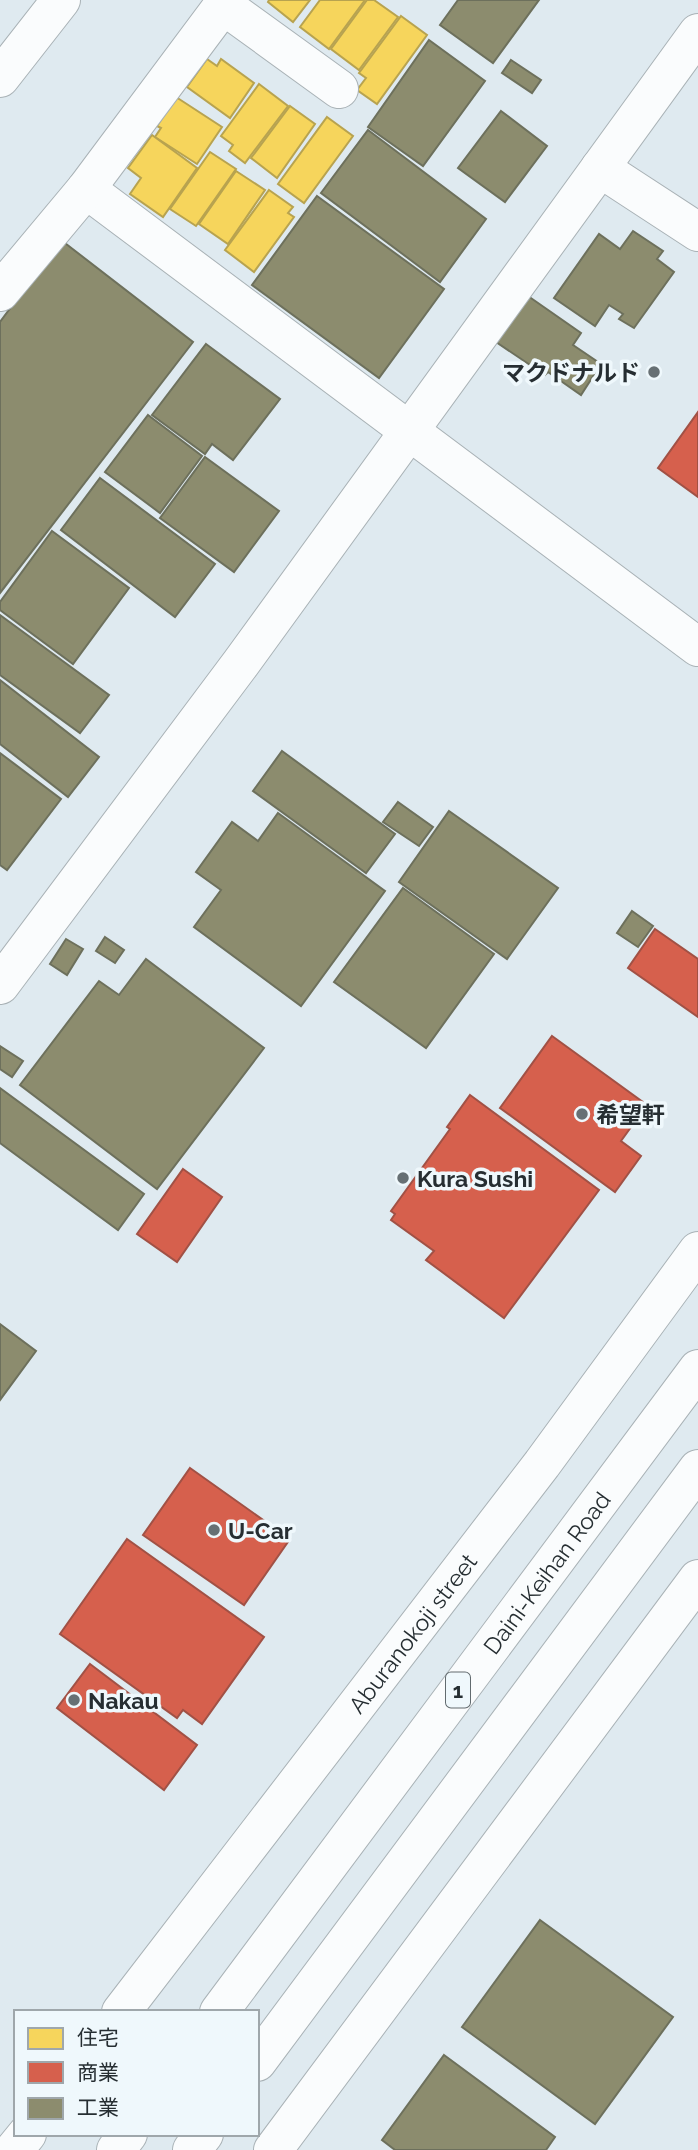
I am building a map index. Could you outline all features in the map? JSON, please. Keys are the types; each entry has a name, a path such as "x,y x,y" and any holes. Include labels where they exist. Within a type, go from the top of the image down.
{"main road":[{"path":"0,78 61,0"},
{"path":"0,292 86,189 225,3 339,89"},
{"path":"0,985 233,674 698,33"},
{"path":"600,168 698,232"},
{"path":"86,189 698,648"},
{"name":"Aburanokoji street","path":"123,2010 542,1464 698,1251"},
{"name":"Daini-Keihan Road","path":"220,2010 698,1369"},
{"path":"259,2059 698,1469"},
{"path":"273,2150 698,1579"},
{"path":"14,2150 25,2136"}],"building: 住宅":[{"path":"310,0 293,22 268,2"},
{"path":"320,0 365,0 329,49 300,27"},
{"path":"367,0 374,0 398,17 359,70 331,49"},
{"path":"401,16 427,35 377,104 357,90 366,78 359,73"},
{"path":"207,59 217,66 221,59 254,83 230,118 187,87"},
{"path":"259,84 288,106 245,163 229,151 233,145 221,136"},
{"path":"176,97 222,127 197,164 155,137 161,128 157,126"},
{"path":"290,106 315,124 277,178 251,158"},
{"path":"327,117 353,136 304,203 278,184"},
{"path":"152,135 197,168 163,217 130,194 141,178 128,168"},
{"path":"210,152 236,169 196,226 170,209"},
{"path":"236,171 265,190 228,244 199,224"},
{"path":"269,190 293,207 288,213 294,217 254,272 225,250"}],"building: 商業":[{"path":"698,412 698,497 658,468"},
{"path":"655,929 698,959 698,1017 628,968"},
{"path":"552,1036 647,1105 621,1141 641,1156 615,1192 500,1108"},
{"path":"470,1095 599,1190 504,1318 426,1260 434,1251 391,1220 395,1214 391,1211 450,1129 447,1127"},
{"path":"183,1169 222,1197 177,1262 137,1234"},
{"path":"190,1468 290,1539 244,1605 143,1535"},
{"path":"127,1539 264,1637 202,1724 183,1710 177,1718 60,1634"},
{"path":"90,1664 197,1745 164,1790 57,1708"}],"building: 工業":[{"path":"458,0 539,0 493,63 440,25"},
{"path":"429,40 485,81 423,166 368,127"},
{"path":"511,60 541,80 532,93 502,73"},
{"path":"501,111 547,146 505,202 458,168"},
{"path":"368,130 486,219 440,282 321,193"},
{"path":"317,196 444,289 379,378 252,285"},
{"path":"633,231 663,251 657,259 674,272 634,328 619,319 623,314 609,305 595,326 554,298 599,234 620,249"},
{"path":"61,240 193,342 0,593 0,322"},
{"path":"528,296 581,333 573,345 601,364 581,395 496,342"},
{"path":"206,344 280,399 233,460 212,444 205,454 152,415"},
{"path":"148,415 202,456 160,513 105,472"},
{"path":"205,457 279,511 234,572 160,518"},
{"path":"100,478 215,564 175,617 61,530"},
{"path":"52,531 129,588 73,664 0,610 0,602"},
{"path":"0,615 109,695 80,733 0,675"},
{"path":"0,680 99,757 68,797 0,744"},
{"path":"282,751 395,834 366,873 253,791"},
{"path":"0,753 61,799 7,870 0,865"},
{"path":"398,802 433,827 419,846 383,822"},
{"path":"449,811 558,888 507,959 399,882"},
{"path":"278,813 385,891 301,1006 194,927 221,890 196,872 232,822 258,841"},
{"path":"403,888 494,954 426,1048 334,982"},
{"path":"632,911 653,926 638,947 617,933"},
{"path":"105,937 124,950 115,963 96,951"},
{"path":"66,939 83,949 67,975 50,964"},
{"path":"146,959 264,1048 157,1189 20,1085 99,981 119,995"},
{"path":"0,1046 23,1061 12,1077 0,1069"},
{"path":"0,1088 144,1194 118,1230 0,1143"},
{"path":"0,1324 36,1351 0,1400"},
{"path":"540,1920 673,2017 595,2124 462,2027"},
{"path":"444,2055 555,2137 546,2150 395,2150 382,2140"}],"place":[{"name":"マクドナルド","path":"654,372"},
{"name":"希望軒","path":"582,1114"},
{"name":"Kura Sushi","path":"403,1178"},
{"name":"U-Car","path":"214,1530"},
{"name":"Nakau","path":"74,1700"}]}
